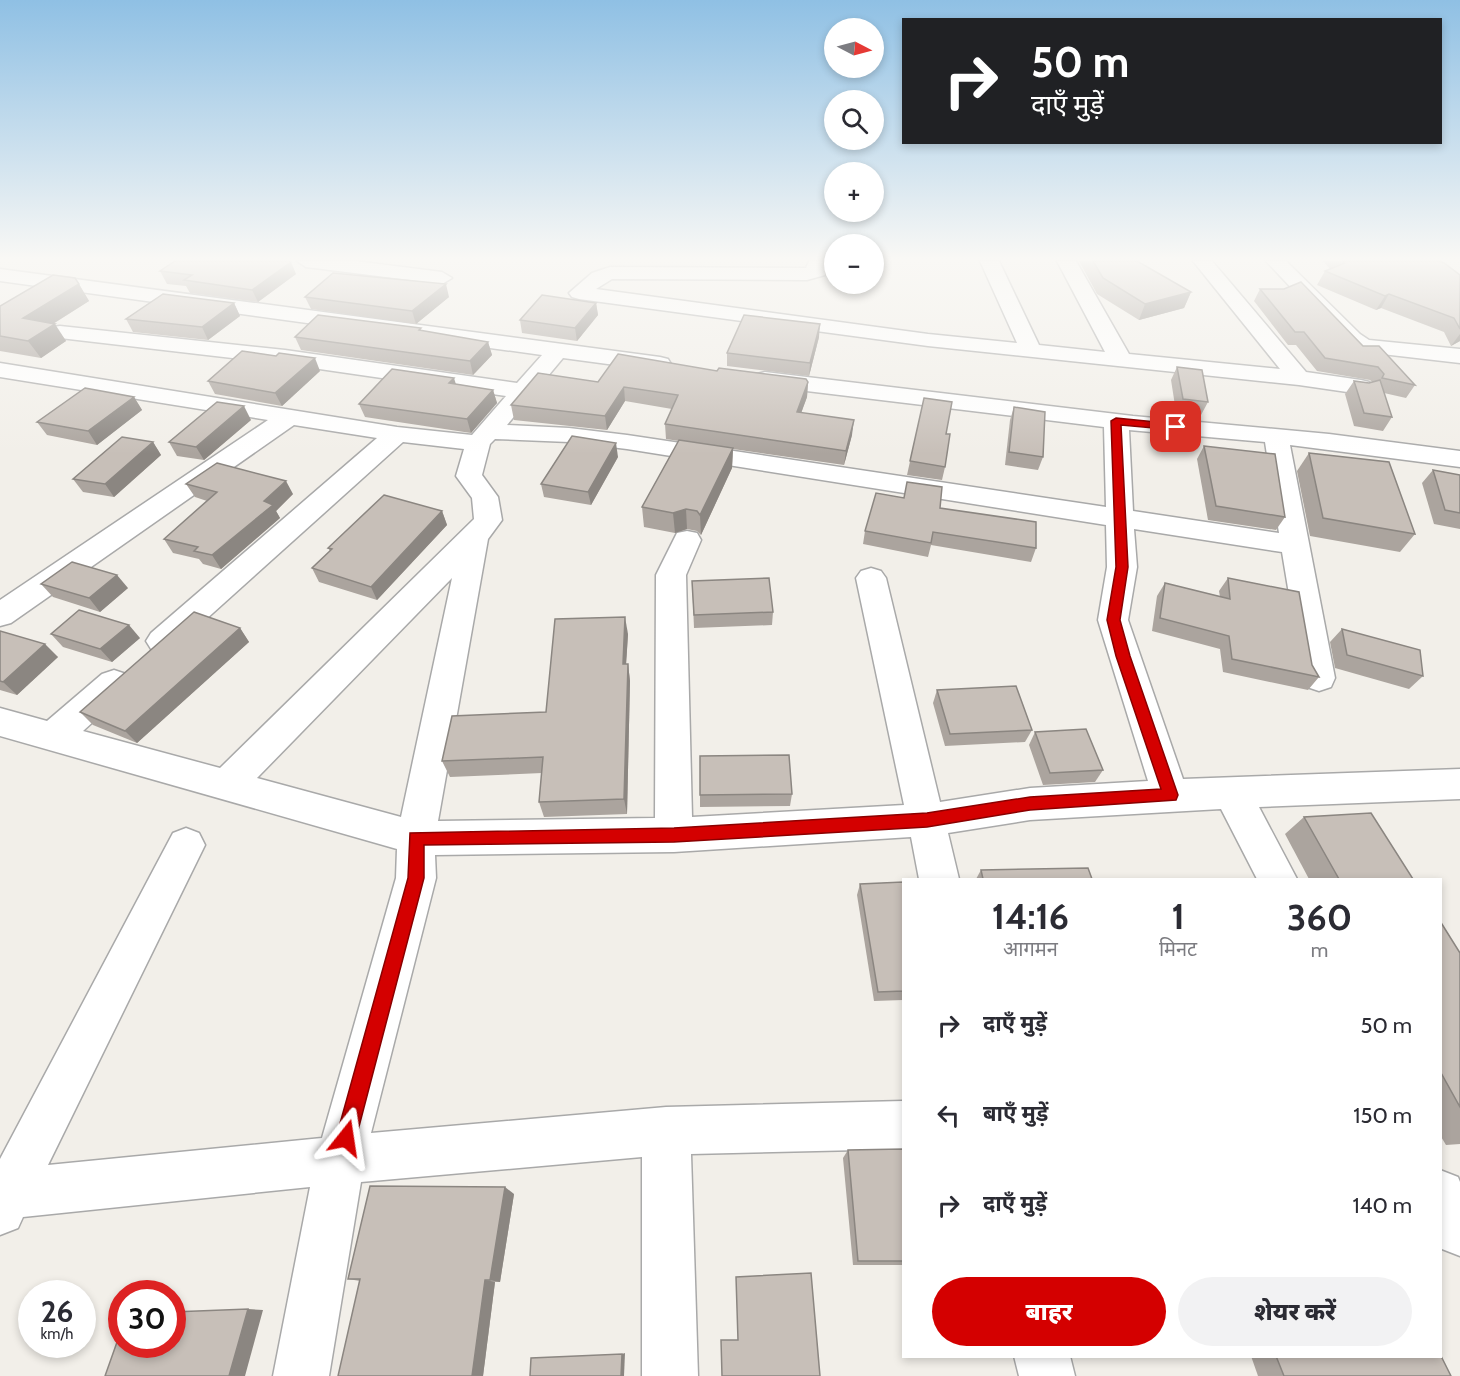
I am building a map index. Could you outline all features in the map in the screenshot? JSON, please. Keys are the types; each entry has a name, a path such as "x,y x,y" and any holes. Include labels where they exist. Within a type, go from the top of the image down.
{"street":[{"path":"374,325 677,366"},
{"path":"821,325 1299,378 1361,387"},
{"path":"1019,325 1031,350"},
{"path":"1102,325 1121,360"},
{"path":"1255,325 1299,378"},
{"path":"1338,325 1352,339 1364,346 1460,356"},
{"path":"60,332 285,357 523,391"},
{"path":"228,784 474,538 488,519 485,497 469,476 483,437 558,350"},
{"path":"0,370 397,434 483,437 569,435 627,442 1295,545"},
{"path":"748,376 1116,421 1276,436 1460,459"},
{"path":"0,615 290,417"},
{"path":"1116,421 1122,567 1113,620 1123,656 1171,795"},
{"path":"54,736 397,434"},
{"path":"1276,436 1319,678"},
{"path":"301,1376 340,1160 416,878 416,838 474,538"},
{"path":"674,835 671,575 687,540"},
{"path":"871,578 939,878"},
{"path":"0,722 416,838 674,835 927,820 1030,804 1171,795 1460,784"},
{"path":"1232,793 1275,878"},
{"path":"2,1200 186,845"},
{"path":"2,1200 340,1160 666,1131 902,1125"},
{"path":"666,1131 670,1376"},
{"path":"1042,1358 1047,1376"}],"building":[{"path":"0,325 53,325 28,341 0,336"},
{"path":"307,325 399,325 488,342 470,361 295,337"},
{"path":"556,325 577,325 575,328"},
{"path":"739,325 820,325 810,363 727,353"},
{"path":"1289,325 1343,325 1363,346 1379,346 1415,385 1382,378 1384,374 1378,367 1325,358 1304,332 1295,332"},
{"path":"242,351 315,358 275,393 208,381"},
{"path":"618,354 717,371 719,368 806,379 808,382 797,412 854,420 846,451 665,424 678,395 624,387 605,416 511,405 538,373 598,382"},
{"path":"1177,367 1202,370 1208,402 1183,399"},
{"path":"392,369 454,378 449,383 493,390 467,419 359,404"},
{"path":"1380,380 1392,417 1364,413 1354,381 1369,383"},
{"path":"85,388 134,397 88,431 37,422"},
{"path":"924,398 952,402 946,434 950,434 945,467 910,461"},
{"path":"217,402 244,406 196,447 169,442"},
{"path":"1014,407 1045,412 1043,457 1009,452"},
{"path":"572,436 616,443 588,492 541,484"},
{"path":"122,437 153,442 105,484 73,479"},
{"path":"679,440 733,448 700,515 697,511 686,509 673,513 642,507"},
{"path":"1204,446 1275,454 1285,517 1216,506"},
{"path":"1309,453 1389,462 1415,534 1323,518"},
{"path":"217,463 286,481 264,501 273,505 212,555 194,551 198,547 164,539 217,492 186,484"},
{"path":"1433,470 1460,475 1460,513 1445,510"},
{"path":"907,482 942,487 940,508 1036,522 1036,548 933,532 931,543 865,531 876,493 904,498"},
{"path":"384,495 442,511 371,587 312,568 332,549 328,548"},
{"path":"72,562 117,575 89,598 41,584"},
{"path":"769,578 773,612 694,615 692,581"},
{"path":"1228,578 1299,592 1312,665 1319,677 1232,659 1229,636 1160,618 1165,583 1230,599"},
{"path":"79,610 129,625 100,649 51,634"},
{"path":"194,612 240,628 125,731 80,712"},
{"path":"625,617 623,664 628,664 624,799 539,802 543,757 442,761 452,716 546,712 555,619"},
{"path":"1342,629 1420,650 1423,676 1347,655"},
{"path":"0,631 45,644 3,682 0,681"},
{"path":"1016,686 1032,730 950,734 937,690"},
{"path":"1086,729 1103,770 1050,773 1035,732"},
{"path":"789,755 792,794 700,795 700,756"},
{"path":"1371,813 1412,878 1338,878 1304,817"},
{"path":"1088,868 1092,878 983,878 981,870"},
{"path":"902,882 902,991 878,992 860,884"},
{"path":"1442,924 1460,953 1460,1107 1442,1075"},
{"path":"902,1149 902,1261 858,1261 848,1150"},
{"path":"370,1186 505,1187 490,1280 485,1280 472,1376 338,1376 360,1279 348,1279"},
{"path":"811,1273 820,1376 722,1376 721,1340 738,1340 736,1277"},
{"path":"248,1309 229,1376 105,1376 111,1358 186,1358 186,1311"},
{"path":"622,1354 621,1376 530,1376 531,1358"},
{"path":"1277,1358 1442,1358 1451,1376 1284,1376"}],"route":[{"path":"346,1138 416,878 416,838 674,835 927,820 1030,804 1171,795 1123,656 1113,620 1122,567 1116,421 1176,427"}]}
